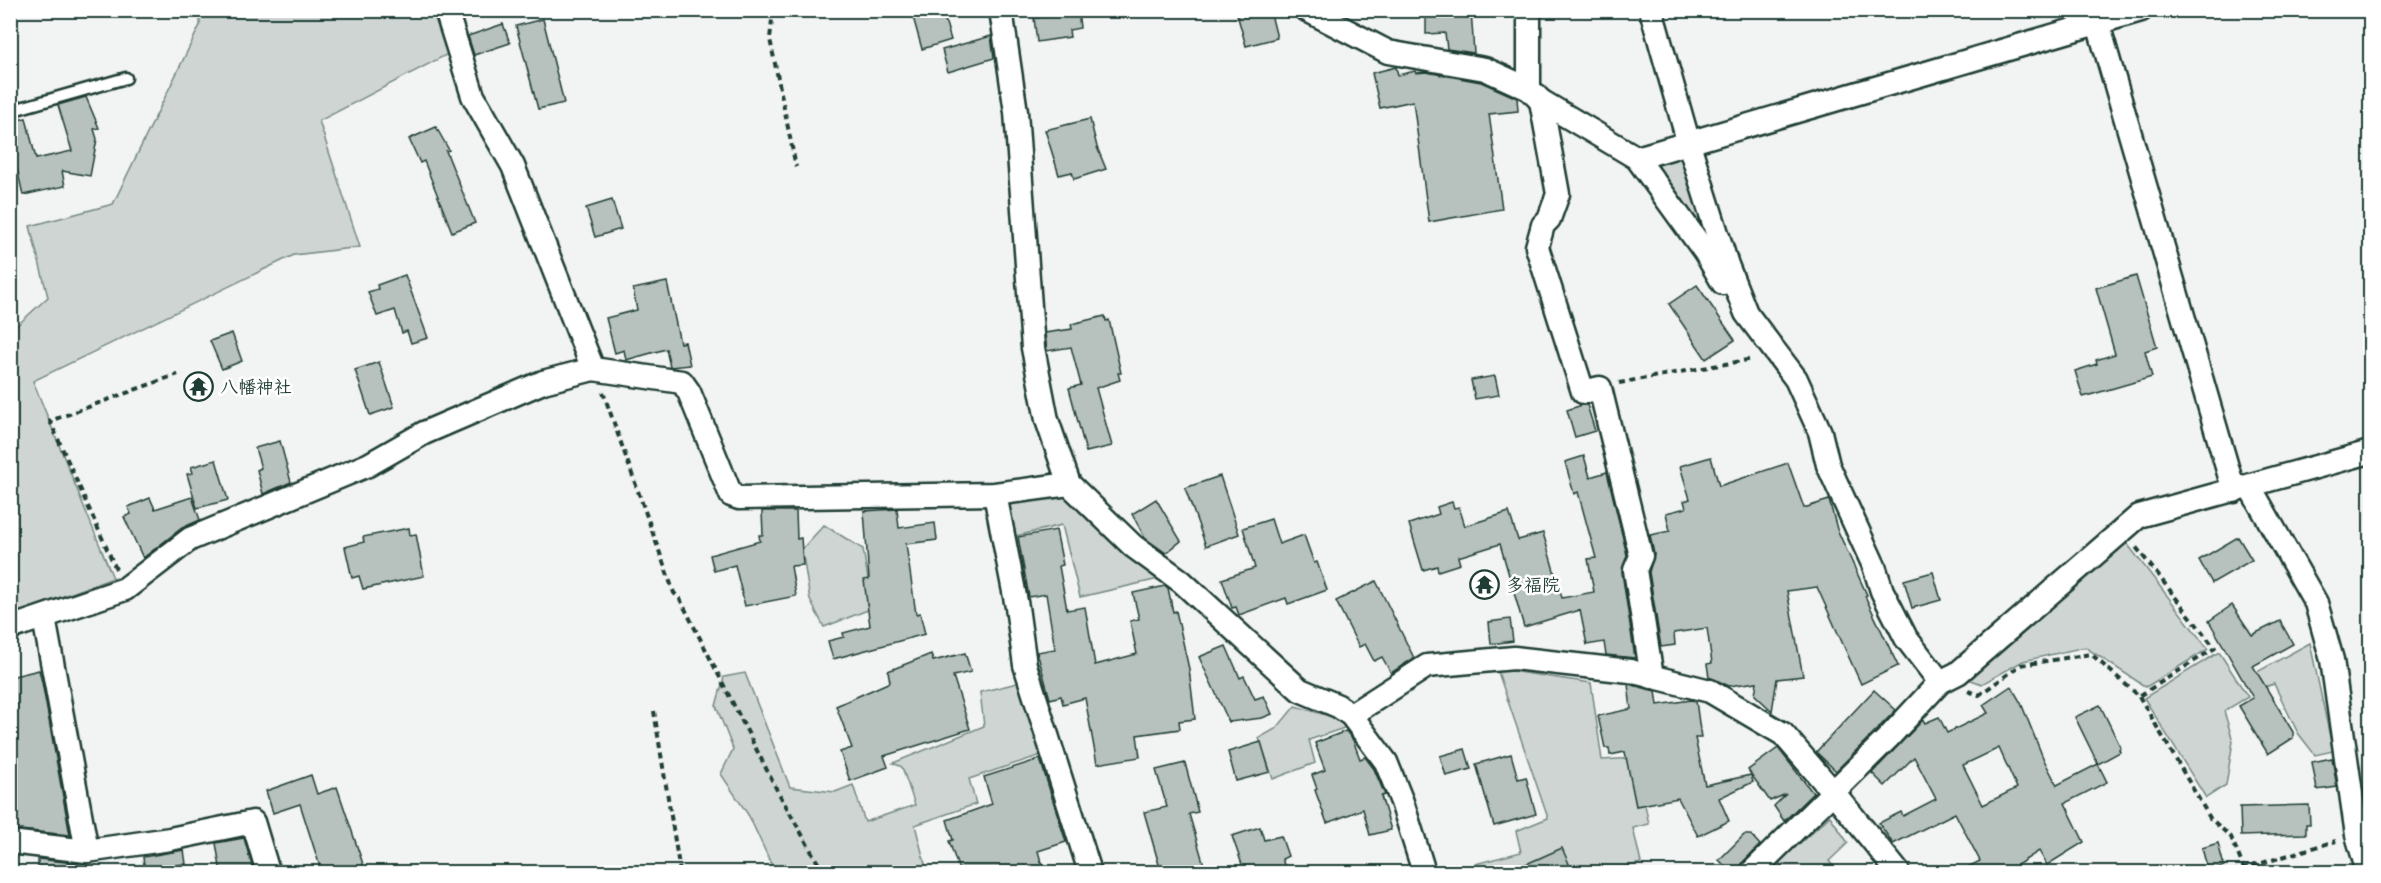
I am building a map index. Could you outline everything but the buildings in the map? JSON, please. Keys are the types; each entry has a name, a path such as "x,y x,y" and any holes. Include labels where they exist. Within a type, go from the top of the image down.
{"street":[{"path":"446,10 473,96 513,166 593,369"},
{"path":"1001,10 1016,112 1033,348 1047,420 1069,484 1133,546 1181,581 1300,690 1338,706 1351,715 1386,762 1402,802 1425,873"},
{"path":"1307,10 1388,52 1485,69 1535,95 1637,158 1705,252 1736,304 1746,313 1796,379 1820,432 1828,465 1874,566 1882,591 1906,638 1940,682"},
{"path":"1529,10 1535,95 1558,195 1549,219 1543,225 1537,247 1583,392 1600,388 1641,556 1635,570 1652,677"},
{"path":"1651,10 1689,144 1727,265 1746,313"},
{"path":"1637,158 1689,144 2096,16 2141,10"},
{"path":"2096,16 2242,489 2316,603 2332,660 2357,835 2368,873"},
{"path":"10,628 125,589 190,539 368,465 424,433 543,382 593,369 682,382 689,392 731,495 739,498 995,494 1069,484"},
{"path":"1752,873 1834,793 1940,682 1958,673 2139,516 2370,452"},
{"path":"995,494 1017,607 1025,665 1090,873"},
{"path":"44,618 87,851"},
{"path":"1351,715 1427,666 1514,658 1630,671 1710,691 1783,734 1898,873"},
{"path":"10,842 87,851 170,839 253,822 268,873"}],"lane":[{"path":"10,111 126,78"}],"path":[{"path":"773,10 770,39 796,167"},
{"path":"1612,384 1777,354"},
{"path":"593,369 612,412 636,489 674,592 680,599 777,790 823,873"},
{"path":"125,589 50,421 178,374"},
{"path":"2122,530 2215,648 2139,696"},
{"path":"1940,682 1979,695 2021,665 2091,654 2139,696 2210,819 2231,837 2244,869"},
{"path":"654,711 680,873"},
{"path":"2232,873 2357,835"}],"shaded area":[{"path":"200,11 434,11 448,54 319,121 360,247 294,255 33,381 113,578 11,615 11,331 48,297 30,226 113,204 200,25"},
{"path":"1681,152 1707,236 1643,162"},
{"path":"1072,493 1163,578 1080,597 1062,525 1016,536 1009,503"},
{"path":"824,525 863,549 873,608 824,627 810,600 802,549"},
{"path":"2122,537 2208,649 2146,687 2085,647 2023,661 1982,684 1965,678"},
{"path":"2310,643 2333,751 2315,755 2298,733 2274,684 2262,688 2257,672"},
{"path":"2219,652 2248,697 2224,711 2233,741 2226,785 2206,798 2144,698"},
{"path":"1497,669 1591,683 1602,760 1635,758 1649,824 1633,828 1641,863 1604,872 1476,872 1475,864 1521,852 1516,831 1548,818"},
{"path":"745,673 790,787 835,792 853,785 865,822 915,805 902,767 893,763 984,726 980,692 1022,682 1047,753 969,779 976,804 915,825 927,872 775,872 749,816 721,774 733,749 716,706 724,677"},
{"path":"1295,706 1336,718 1347,727 1309,740 1315,763 1273,779 1259,738 1277,728"},
{"path":"1830,816 1848,843 1829,861 1838,872 1785,872 1779,862"}],"place":[{"name":"八幡神社","path":"199,387"},
{"name":"多福院","path":"1485,585"}]}
